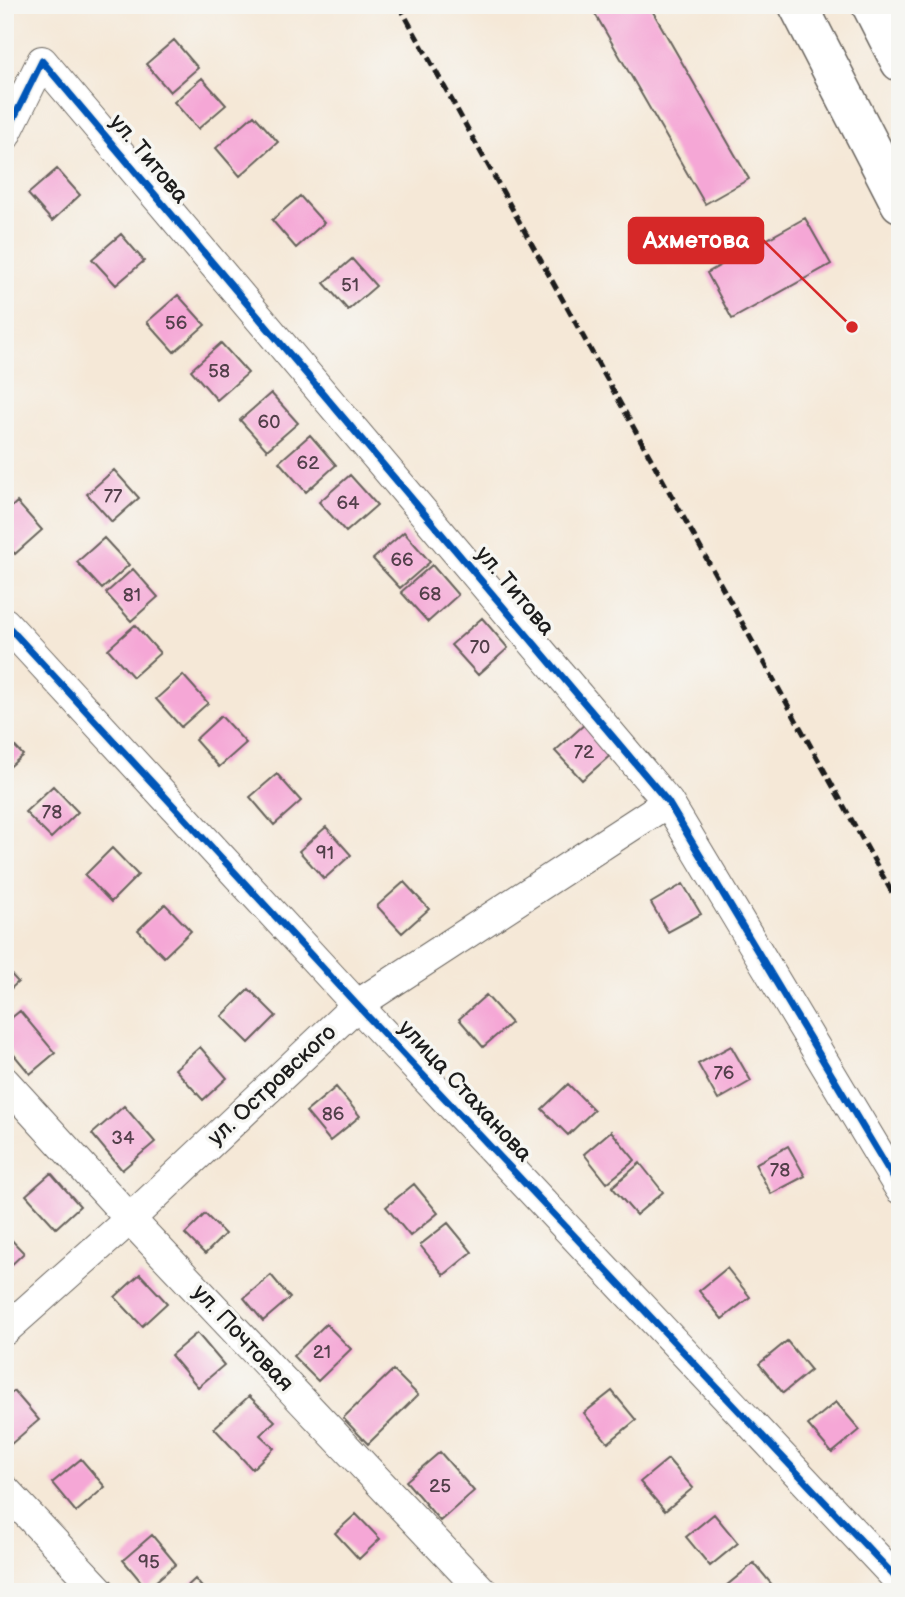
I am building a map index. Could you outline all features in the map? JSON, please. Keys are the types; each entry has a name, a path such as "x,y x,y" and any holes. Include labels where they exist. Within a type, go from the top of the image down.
{"highway":[{"path":"798,5 900,203"},
{"path":"871,5 900,62"}],"street":[{"name":"ул. Титова","path":"5,136 42,61 668,802 900,1189"},
{"name":"улица Стаханова","path":"5,623 357,1005 900,1582"},
{"name":"ул. Островского","path":"5,1330 131,1219 357,1005 668,802"},
{"name":"ул. Почтовая","path":"5,1082 483,1592"},
{"path":"5,1490 101,1592"}],"building":[{"path":"590,5 649,5 749,179 705,204"},
{"path":"174,40 198,68 170,92 146,64"},
{"path":"202,78 226,105 198,129 174,102"},
{"path":"254,115 278,142 240,176 216,148"},
{"path":"57,169 80,195 52,221 28,194"},
{"path":"300,196 324,223 296,248 272,220"},
{"path":"805,218 831,264 732,319 707,273"},
{"path":"121,234 144,261 116,285 92,259"},
{"path":"352,259 376,286 348,310 324,283"},
{"path":"178,295 205,325 174,352 147,322"},
{"path":"221,343 248,373 217,400 191,370"},
{"path":"271,393 298,423 267,450 240,420"},
{"path":"310,435 336,465 306,492 279,462"},
{"path":"114,470 139,498 112,522 87,494"},
{"path":"350,475 377,505 346,532 319,502"},
{"path":"17,502 42,530 15,554 5,543 5,513"},
{"path":"404,532 430,562 400,588 373,559"},
{"path":"104,538 129,565 102,589 77,562"},
{"path":"432,565 458,595 428,622 401,592"},
{"path":"133,569 158,597 131,621 106,593"},
{"path":"482,618 508,648 478,675 451,645"},
{"path":"135,625 160,653 133,677 108,649"},
{"path":"183,675 208,703 181,727 156,699"},
{"path":"221,716 246,743 219,767 195,740"},
{"path":"586,723 613,753 582,780 555,751"},
{"path":"5,736 23,755 5,771"},
{"path":"277,774 301,801 274,825 250,797"},
{"path":"53,786 78,812 51,838 25,812"},
{"path":"326,827 351,855 324,879 299,851"},
{"path":"112,848 138,875 111,902 85,875"},
{"path":"404,882 429,909 402,933 377,906"},
{"path":"683,884 701,914 668,932 651,903"},
{"path":"165,904 191,931 164,957 138,930"},
{"path":"5,968 18,982 5,994"},
{"path":"249,989 276,1016 249,1043 222,1016"},
{"path":"486,995 511,1023 483,1047 459,1019"},
{"path":"20,1011 55,1053 30,1074 5,1044 5,1023"},
{"path":"731,1046 751,1081 718,1100 698,1064"},
{"path":"200,1047 227,1078 203,1100 175,1069"},
{"path":"568,1084 594,1110 568,1135 542,1109"},
{"path":"336,1087 360,1116 330,1141 306,1112"},
{"path":"124,1106 155,1142 122,1170 92,1134"},
{"path":"611,1131 635,1160 607,1183 584,1154"},
{"path":"788,1146 805,1176 771,1194 755,1164"},
{"path":"640,1163 663,1192 636,1215 612,1187"},
{"path":"51,1173 80,1206 56,1228 26,1195"},
{"path":"414,1184 438,1213 410,1236 386,1207"},
{"path":"205,1214 225,1234 205,1254 185,1234"},
{"path":"448,1223 472,1252 444,1275 420,1245"},
{"path":"5,1233 24,1253 5,1271"},
{"path":"727,1268 750,1297 722,1319 699,1291"},
{"path":"140,1274 167,1303 142,1326 115,1297"},
{"path":"271,1275 290,1298 263,1321 244,1298"},
{"path":"326,1324 351,1349 318,1381 293,1356"},
{"path":"197,1333 224,1365 198,1387 171,1355"},
{"path":"787,1341 811,1370 783,1393 759,1364"},
{"path":"393,1370 418,1395 368,1444 343,1418"},
{"path":"14,1391 39,1420 10,1445 5,1440 5,1399"},
{"path":"612,1391 636,1420 608,1443 584,1413"},
{"path":"249,1396 275,1421 260,1435 274,1448 252,1469 214,1428"},
{"path":"836,1402 860,1430 832,1453 808,1425"},
{"path":"440,1452 474,1491 440,1521 406,1481"},
{"path":"81,1459 105,1487 76,1512 52,1483"},
{"path":"668,1459 693,1488 665,1511 640,1482"},
{"path":"356,1514 380,1539 359,1559 335,1533"},
{"path":"714,1514 738,1543 710,1566 686,1537"},
{"path":"152,1535 176,1564 147,1589 123,1560"},
{"path":"754,1563 778,1592 731,1592 726,1586"},
{"path":"195,1579 206,1592 181,1592"}],"railway":[{"path":"399,5 900,907"}],"cycle path":[{"path":"5,136 42,61 668,802 900,1189"},
{"path":"5,623 357,1005 900,1582"}],"place":[{"name":"Ахметова","path":"852,327"}]}
